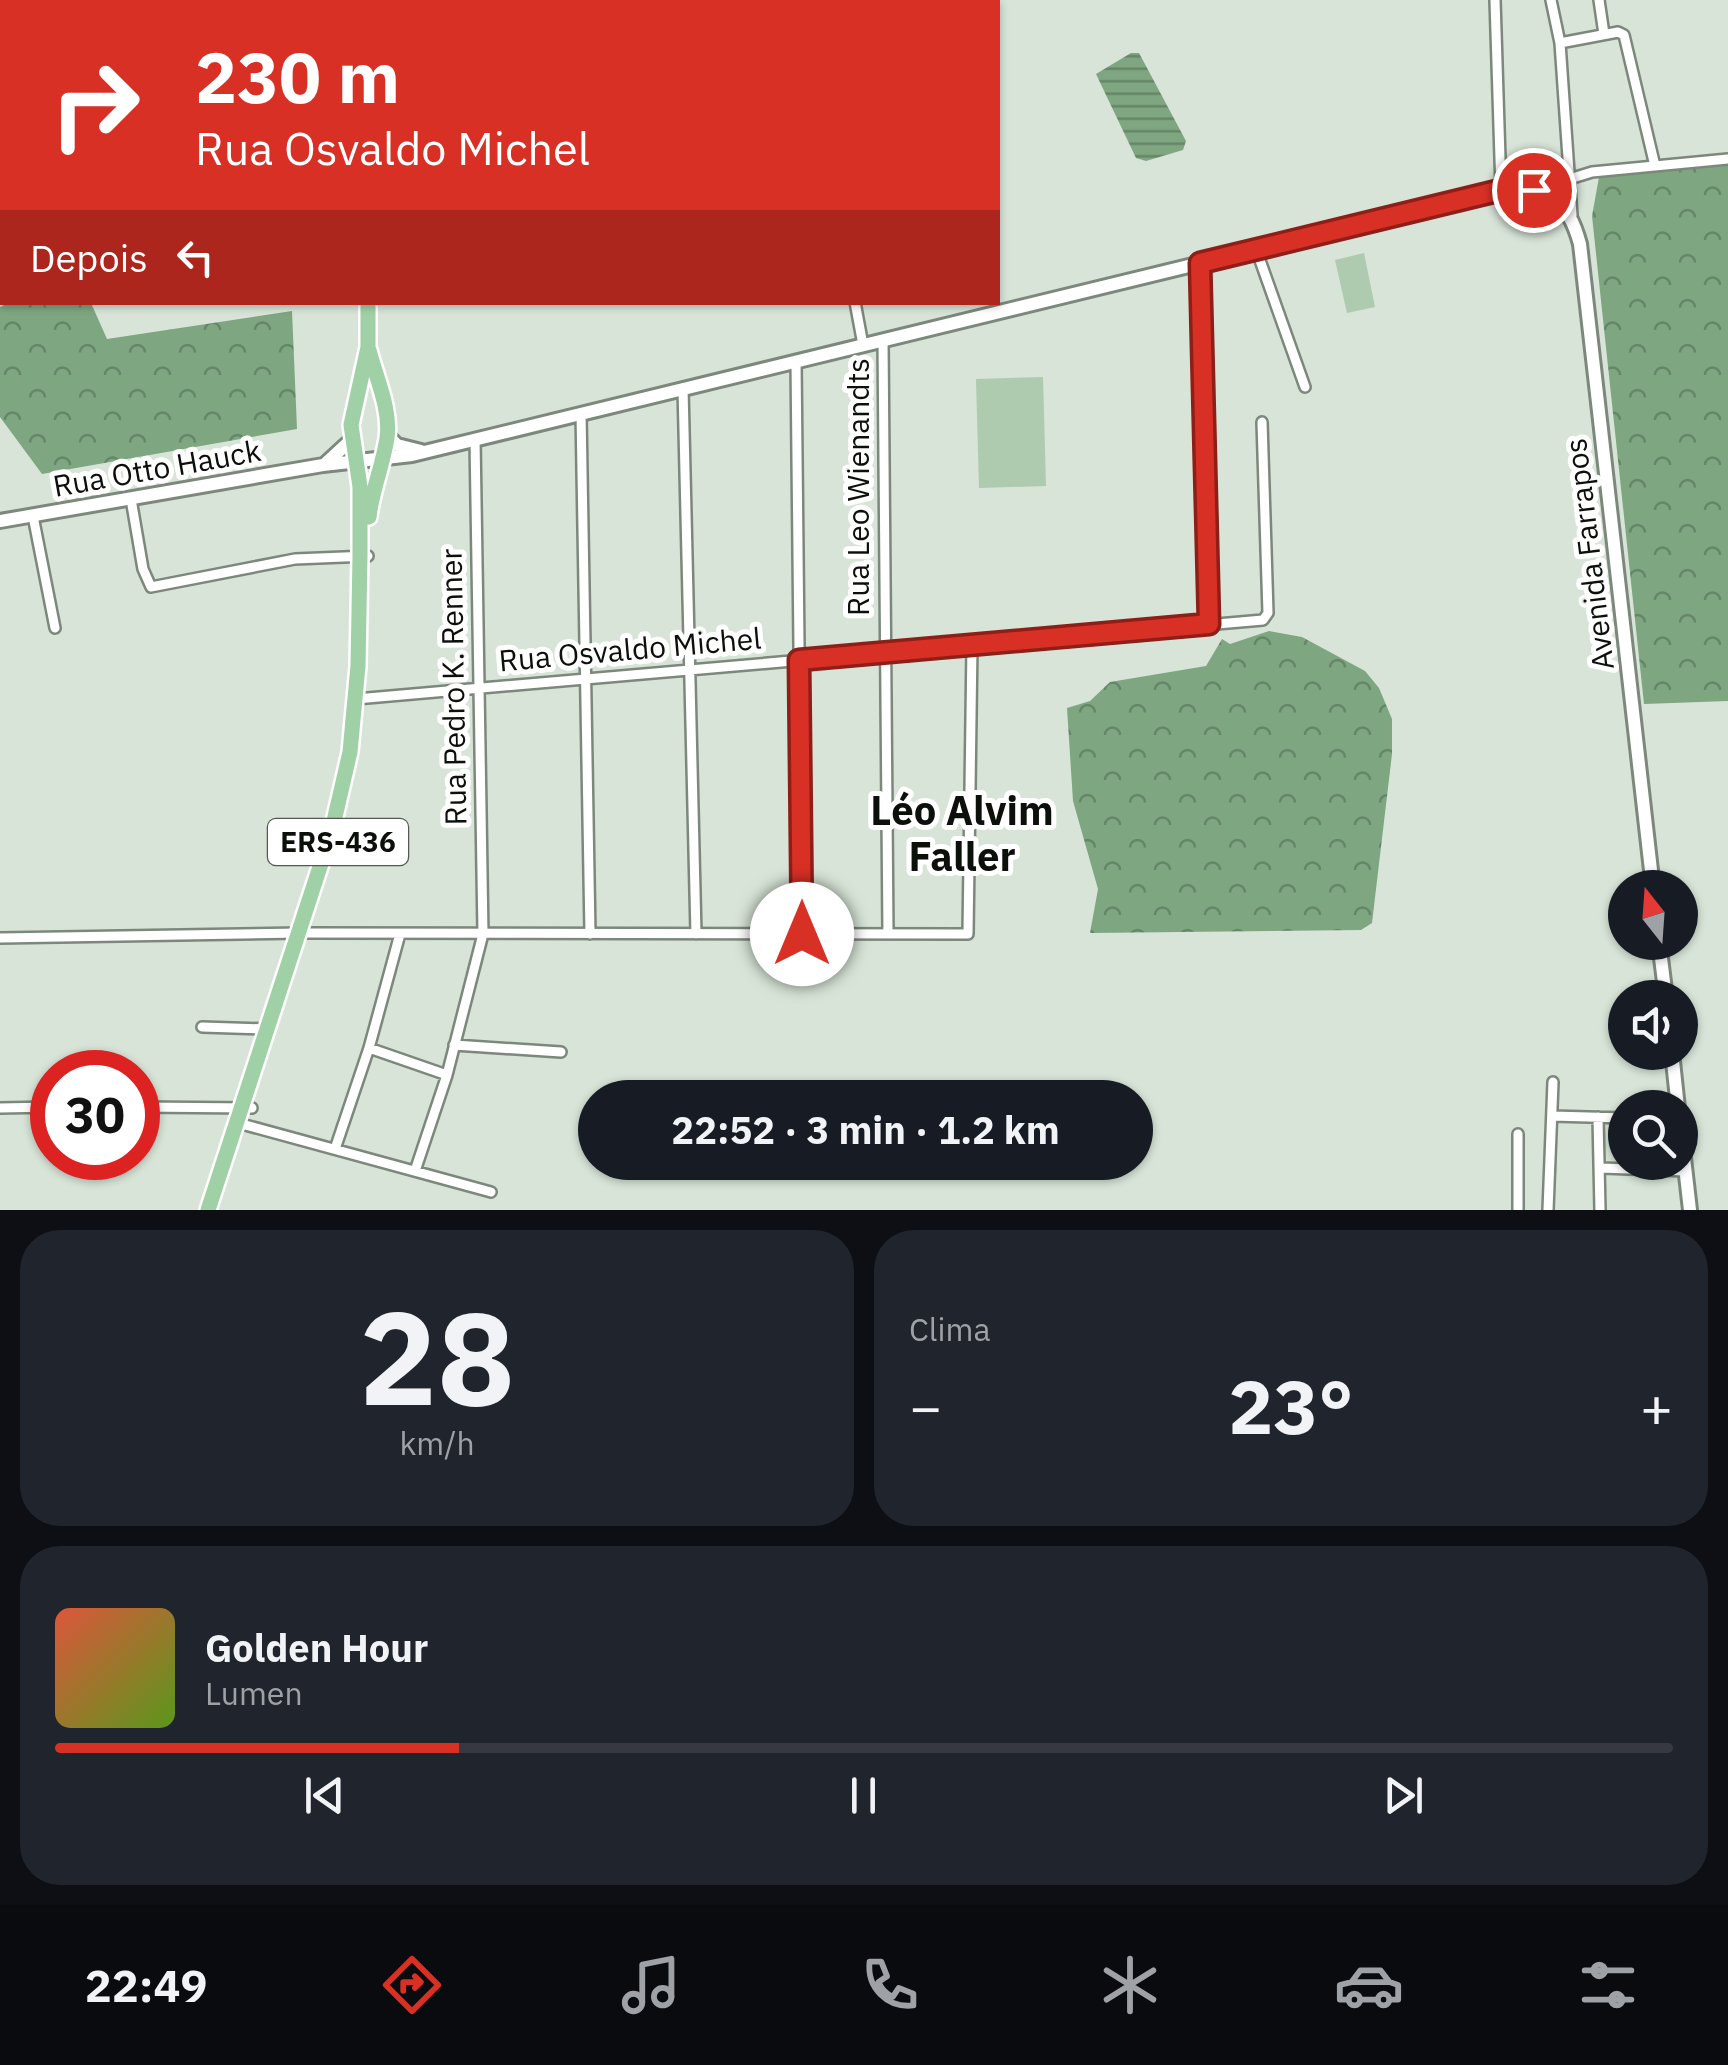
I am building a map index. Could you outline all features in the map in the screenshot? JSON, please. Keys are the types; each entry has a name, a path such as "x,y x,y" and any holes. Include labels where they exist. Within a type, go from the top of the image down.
{"main road":[{"name":"ERS-436","path":"364,556 356,462 350,441 352,412 368,346 368,305"},
{"name":"ERS-436","path":"248,1107 268,1030 341,834 361,699 364,556 372,487 387,435 387,415 368,346"},
{"path":"352,412 374,404 387,415"},
{"name":"ERS-436","path":"208,1210 248,1107 305,933"},
{"name":"ERS-436","path":"220,1210 242,1124"}],"street":[{"path":"1494,0 1501,190"},
{"name":"Avenida Farrapos","path":"1551,0 1560,43 1572,215 1580,244 1651,870"},
{"path":"1599,0 1604,34"},
{"path":"1560,43 1618,32 1628,41 1655,166"},
{"path":"1534,190 1571,178 1728,158"},
{"name":"Rua Otto Hauck","path":"0,522 323,465 381,461 1501,190 1534,190"},
{"path":"1534,190 1553,197 1572,215"},
{"path":"1256,249 1305,388"},
{"path":"1200,263 1209,624"},
{"path":"856,305 863,345"},
{"name":"Rua Leo Wienandts","path":"883,340 888,934"},
{"path":"796,361 802,934"},
{"path":"684,388 696,934"},
{"path":"581,413 590,934"},
{"name":"Rua Osvaldo Michel","path":"361,699 1267,618 1262,422"},
{"path":"387,435 396,444 423,451"},
{"name":"Rua Pedro K. Renner","path":"416,1171 448,1075 483,934 475,439"},
{"path":"323,465 350,441"},
{"path":"130,499 143,569 148,584 154,587 295,559 364,556"},
{"path":"33,516 55,628"},
{"path":"0,938 305,933 968,934 972,645"},
{"path":"335,1150 370,1048 400,934"},
{"path":"202,1027 268,1030"},
{"path":"454,1045 561,1052"},
{"path":"370,1048 448,1075"},
{"path":"1548,1210 1553,1082"},
{"path":"160,1106 248,1107"},
{"path":"0,1108 30,1107"},
{"path":"1552,1116 1608,1117"},
{"path":"1598,1117 1600,1210"},
{"path":"242,1124 490,1192"},
{"path":"1518,1134 1518,1210"},
{"path":"1601,1168 1608,1168"},
{"path":"1687,1180 1690,1210"}],"green space":[{"path":"1728,164 1728,701 1644,704 1592,216 1599,177"},
{"path":"92,305 107,339 292,311 297,429 42,474 0,417 0,307"},
{"path":"1269,631 1302,637 1365,671 1379,688 1392,719 1392,754 1372,923 1361,930 1090,933 1098,889 1073,801 1067,708 1090,701 1110,682 1206,666 1222,639 1230,644"}],"shaded area":[{"path":"1131,53 1139,53 1186,141 1183,150 1146,161 1136,158 1096,74"},
{"path":"1364,253 1375,307 1347,313 1335,260"},
{"path":"1043,377 1046,486 979,488 976,379"}],"district":[{"name":"Léo Alvim Faller","path":"962,834"}],"route":[{"path":"802,934 799,660 1209,624 1200,263 1501,190 1534,190"}]}
